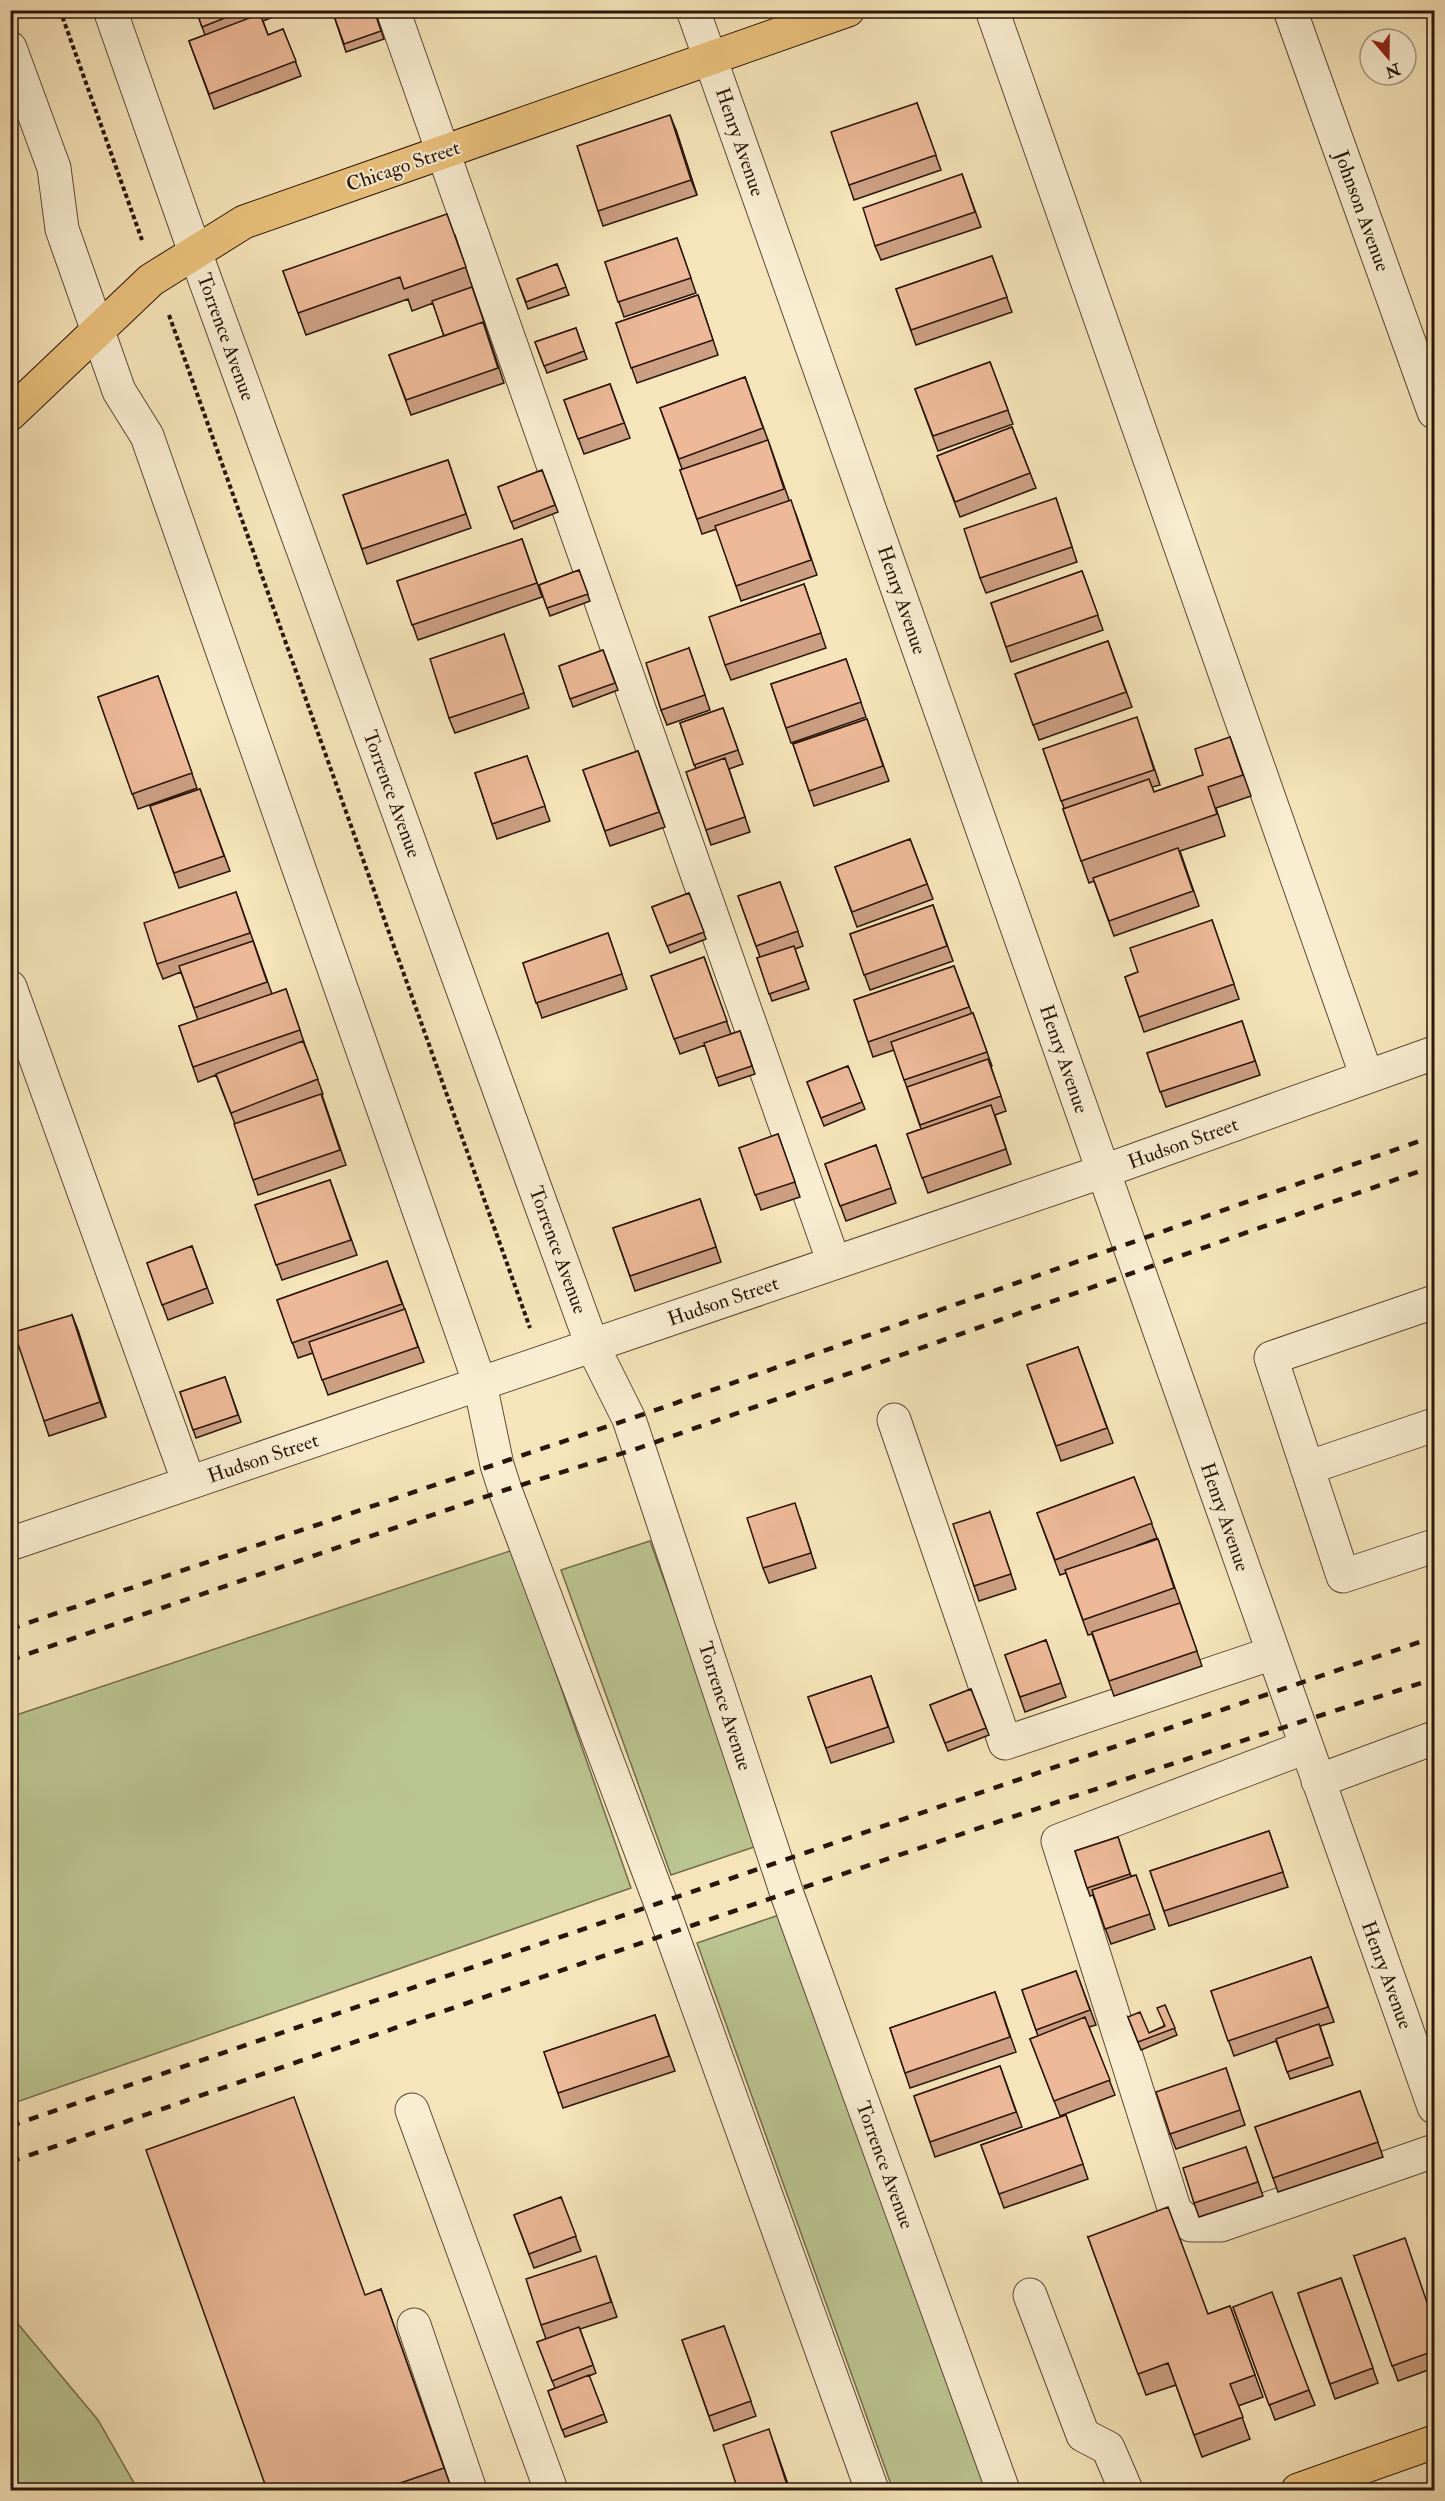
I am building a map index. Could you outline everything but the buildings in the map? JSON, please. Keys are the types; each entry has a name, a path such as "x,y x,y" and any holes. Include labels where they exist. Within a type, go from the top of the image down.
{"main road":[{"name":"Chicago Street","path":"10,414 151,280 244,222 848,10"},
{"path":"1298,2490 1434,2442"}],"street":[{"name":"Torrence Avenue","path":"110,10 195,252 592,1345 629,1419 787,1894 1003,2490"},
{"path":"393,10 834,1263"},
{"name":"Henry Avenue","path":"693,10 1434,2107"},
{"path":"992,10 1367,1077"},
{"name":"Johnson Avenue","path":"1290,10 1434,412"},
{"path":"10,48 54,168 62,229 98,332 119,391 147,436 480,1384 496,1465 502,1482 661,1904 872,2490"},
{"path":"10,987 189,1483"},
{"name":"Hudson Street","path":"10,1544 1104,1171 1434,1053"},
{"path":"1434,1302 1272,1358 1343,1576 1434,1546"},
{"path":"894,1420 1005,1743 1273,1653"},
{"path":"1307,1468 1434,1425"},
{"path":"1318,1781 1434,1738"},
{"path":"1306,1747 1058,1841 1175,2211 1191,2225 1221,2225 1434,2151"},
{"path":"412,2110 551,2490"},
{"path":"1030,2295 1083,2435 1108,2448 1126,2490"},
{"path":"414,2325 470,2490"}],"path":[{"path":"60,10 143,243"},
{"path":"174,330 532,1335"}],"green space":[{"path":"650,1541 760,1845 671,1875 561,1570"},
{"path":"513,1550 631,1888 11,2104 10,1717"},
{"path":"782,1914 988,2490 893,2490 697,1943"},
{"path":"18,2324 98,2420 138,2490 11,2490 10,2327"}],"railway":[{"path":"10,1629 653,1411 1434,1136"},
{"path":"10,1660 505,1490 639,1448 1434,1166"},
{"path":"10,2126 1434,1637"},
{"path":"10,2162 899,1855 1434,1679"}]}
